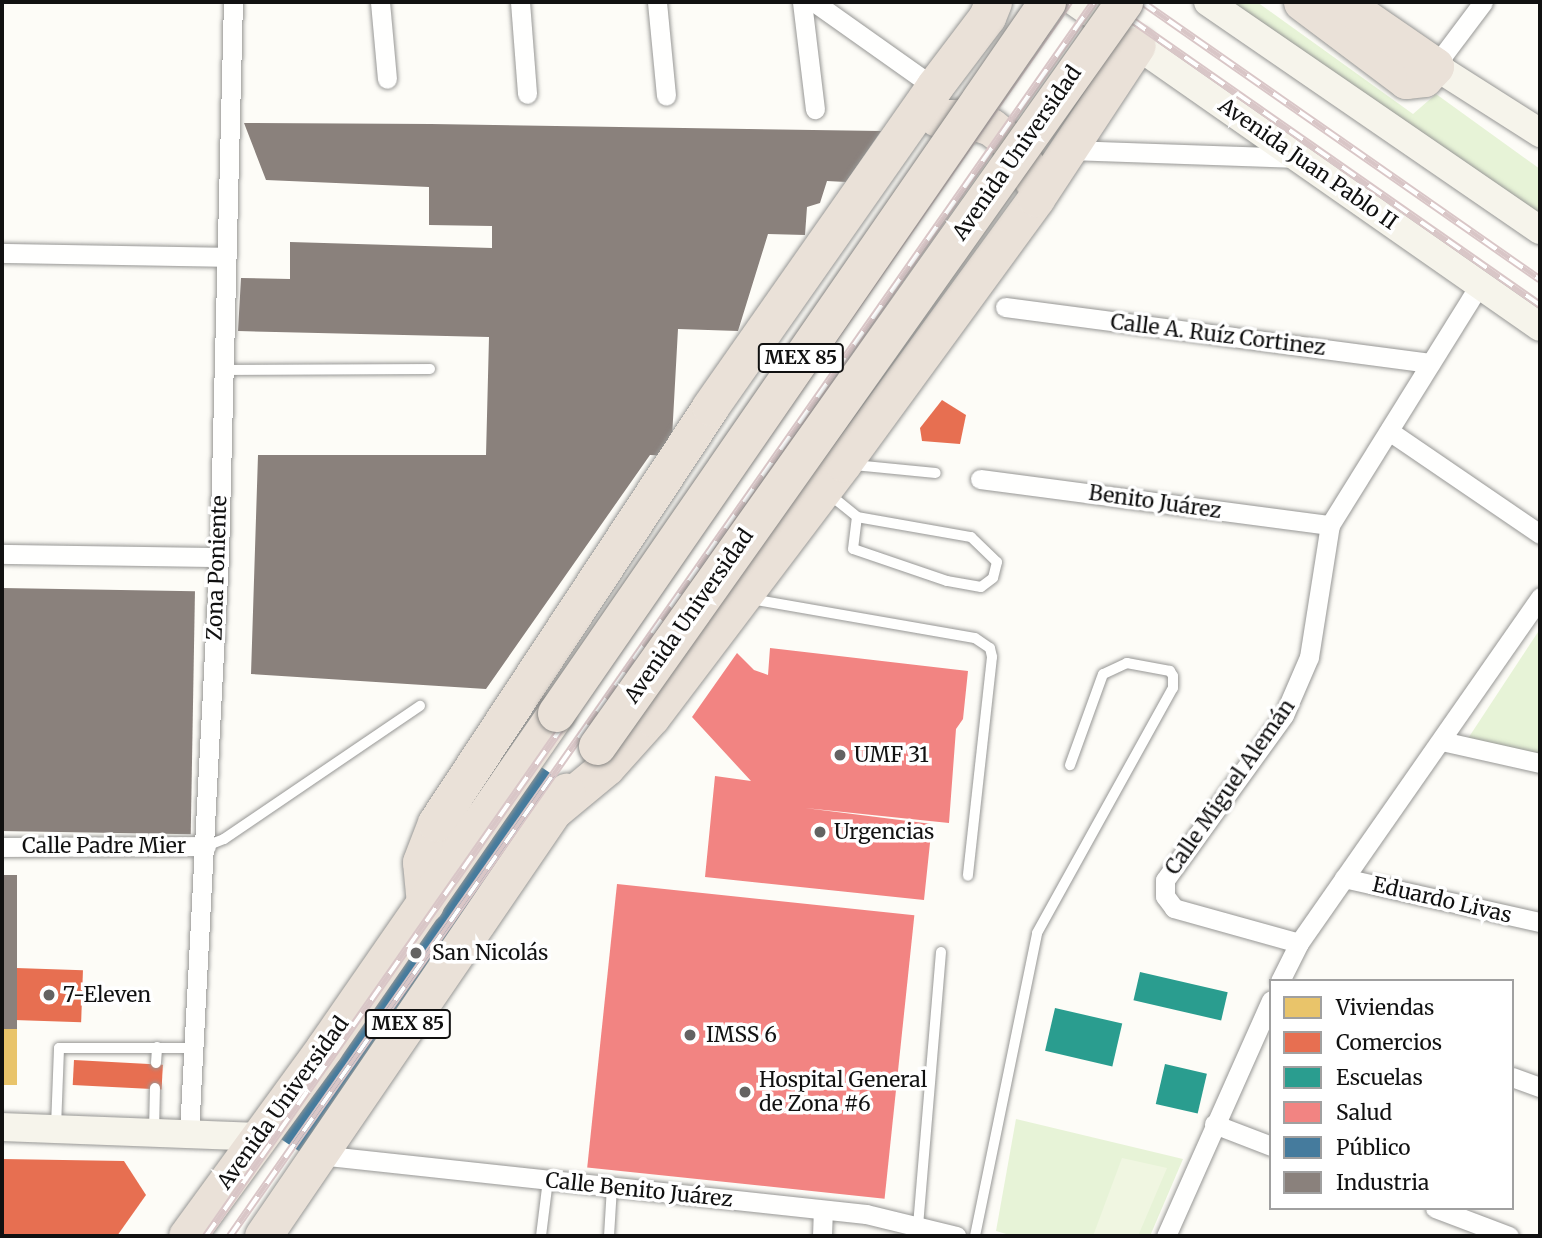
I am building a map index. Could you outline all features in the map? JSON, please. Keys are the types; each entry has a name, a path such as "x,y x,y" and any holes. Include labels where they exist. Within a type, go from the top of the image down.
{"highway":[{"path":"425,904 421,862 436,823 710,407 934,87 987,17 993,2"},
{"name":"Avenida Universidad","path":"187,1236 425,904 1047,2"},
{"name":"Avenida Universidad","path":"262,1236 597,746 1124,2"},
{"path":"1303,2 1406,79 1424,78 1435,66 1342,2"},
{"path":"553,811 607,767 630,743 742,598 1071,150 1137,45"},
{"path":"906,127 934,118 963,118 990,127 1013,145 1030,170 1036,198"}],"street":[{"name":"Zona Poniente","path":"189,1133 219,557 233,2"},
{"path":"380,2 387,79"},
{"path":"520,2 527,94"},
{"path":"657,2 666,96"},
{"path":"802,2 815,109"},
{"path":"814,2 934,87"},
{"name":"Avenida Juan Pablo II","path":"1076,2 1540,327"},
{"path":"1208,2 1540,230"},
{"path":"1483,2 1435,66 1540,133"},
{"path":"1071,150 1300,158"},
{"path":"2,253 226,257"},
{"name":"Calle Miguel Alemán","path":"1299,943 1174,908 1166,896 1165,880 1284,715 1296,691 1315,632 1330,525 1479,286"},
{"name":"Calle A. Ruíz Cortinez","path":"1005,307 1430,363"},
{"path":"1389,431 1540,534"},
{"name":"Benito Juárez","path":"980,479 1330,525"},
{"path":"2,554 219,557"},
{"path":"1281,979 1299,943 1540,597"},
{"path":"1442,741 1540,763"},
{"name":"Calle Padre Mier","path":"2,847 206,846"},
{"name":"Eduardo Livas","path":"1344,878 1540,922"},
{"path":"1166,1236 1269,1004"},
{"path":"1514,1078 1540,1087"},
{"path":"1214,1124 1269,1145"},
{"path":"2,1127 258,1138"},
{"name":"Calle Benito Juárez","path":"319,1155 866,1214 956,1236"},
{"path":"822,1236 823,1210"},
{"path":"1440,1210 1509,1236"}],"lane":[{"path":"223,370 430,369"},
{"path":"857,517 971,537 997,562 993,578 981,587 947,580 853,550 857,517 833,476 936,473"},
{"path":"742,598 975,638 990,648 992,657 968,876"},
{"path":"975,1236 1037,933 1054,897 1173,688 1170,671 1127,663 1104,674 1070,765"},
{"path":"206,846 224,839 420,706"},
{"path":"918,1226 941,952"},
{"path":"156,1063 157,1047"},
{"path":"56,1128 59,1048 195,1048"},
{"path":"154,1132 155,1088"},
{"path":"541,1236 548,1180"},
{"path":"609,1236 612,1187"}],"green space":[{"path":"1213,2 1257,2 1413,114 1436,94 1540,169 1540,224"},
{"path":"1540,629 1540,759 1465,743"},
{"path":"1016,1119 1183,1159 1150,1236 1013,1236 996,1231"},
{"path":"1122,1158 1167,1168 1138,1236 1093,1236"}],"building: Viviendas":[{"path":"2,1027 17,1027 17,1085 2,1085"}],"building: Comercios":[{"path":"942,400 966,415 960,444 922,441 920,428"},
{"name":"7-Eleven","path":"16,968 83,970 81,1022 14,1020"},
{"path":"74,1060 163,1065 162,1090 73,1085"},
{"path":"2,1159 124,1161 146,1195 117,1236 2,1236"}],"building: Escuelas":[{"path":"1140,972 1228,992 1221,1021 1133,1000"},
{"path":"1055,1008 1122,1024 1112,1066 1045,1051"},
{"path":"1165,1064 1207,1074 1198,1114 1156,1104"}],"building: Salud":[{"name":"UMF 31","path":"770,648 968,671 963,719 956,729 949,823 805,808 932,824 924,900 705,877 715,776 751,781 692,717 737,653 754,670 768,675"},
{"name":"Hospital General de Zona #6","path":"617,884 914,915 885,1199 587,1167"}],"building: Público":[{"path":"522,754 567,784 313,1161 268,1130"}],"building: Industria":[{"path":"244,123 881,131 846,182 827,181 820,203 807,207 805,235 768,234 738,331 678,329 671,456 650,455 486,689 251,674 258,455 486,455 489,337 238,331 241,278 290,279 290,242 492,248 492,226 429,225 429,187 266,180"},
{"path":"2,588 195,591 191,834 2,831"},
{"path":"2,875 17,875 17,1029 2,1029"}],"railway":[{"path":"206,1236 1069,2"},
{"path":"230,1236 1094,2"},
{"path":"1106,2 1540,305"},
{"path":"1142,2 1540,280"}],"place":[{"name":"UMF 31","path":"840,755"},
{"name":"Urgencias","path":"820,832"},
{"name":"San Nicolás","path":"416,953"},
{"name":"7-Eleven","path":"49,995"},
{"name":"IMSS 6","path":"690,1035"},
{"name":"Hospital General de Zona #6","path":"745,1092"}]}
